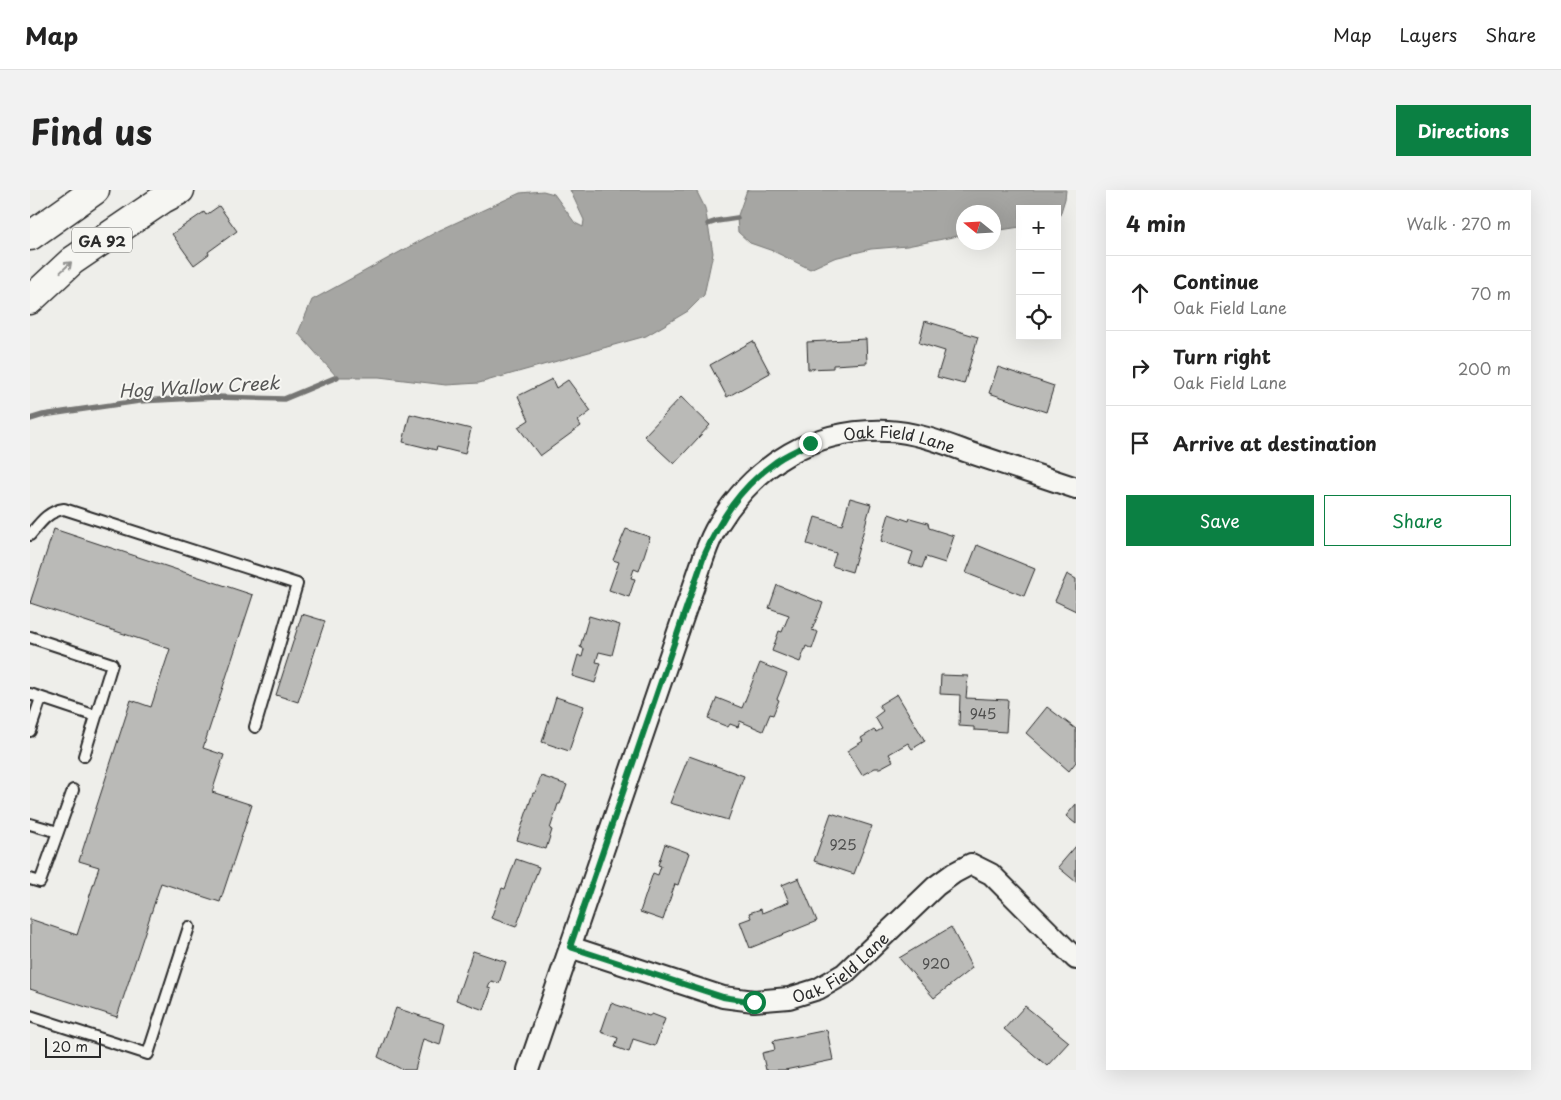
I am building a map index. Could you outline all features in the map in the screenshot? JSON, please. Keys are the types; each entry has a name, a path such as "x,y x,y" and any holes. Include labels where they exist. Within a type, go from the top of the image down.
{"main road":[{"name":"GA 92","path":"30,236 95,190"},
{"name":"GA 92","path":"30,300 72,261 163,199 180,190"}],"street":[{"name":"Oak Field Lane","path":"528,1070 704,556 717,526 742,491 774,462 810,443 849,433 889,431 928,439 1076,488"},
{"name":"Oak Field Lane","path":"570,947 723,997 754,1002 789,998 818,989 844,974 936,886 971,864 991,874 1076,958"}],"lane":[{"path":"30,534 46,516 56,510 64,509 297,584 255,727"},
{"path":"30,637 112,664 84,756"},
{"path":"30,694 96,716"},
{"path":"30,731 41,698"},
{"path":"30,879 40,882 72,790"},
{"path":"30,824 58,832"},
{"path":"30,1016 148,1054 189,927"}],"shaded area":[{"path":"570,190 696,190 705,208 713,253 704,295 688,311 646,336 479,383 446,385 379,377 337,377 298,333 312,300 440,230 520,193 543,191 554,194 575,223 583,227 584,220"},
{"path":"747,190 1066,190 1061,212 1061,205 1016,205 1016,228 1001,230 1001,205 956,205 956,236 907,246 871,249 834,258 810,269 773,251 750,243 738,232 737,218"}],"building":[{"path":"219,206 237,231 208,252 209,254 194,265 172,234 204,212 206,215"},
{"path":"925,321 978,337 964,384 937,377 945,351 919,343"},
{"path":"866,339 867,363 833,365 833,368 808,369 807,342"},
{"path":"753,341 770,373 727,397 710,365"},
{"path":"998,367 1054,386 1046,412 989,393"},
{"path":"552,379 556,388 568,380 591,411 578,421 581,426 540,456 518,427 529,420 518,396"},
{"path":"681,397 710,425 674,464 644,436"},
{"path":"410,414 471,429 465,454 437,447 436,450 403,442"},
{"path":"850,498 871,504 852,572 832,566 836,553 807,544 815,517 842,525"},
{"path":"889,514 909,521 910,518 928,523 929,528 954,536 945,563 926,557 922,568 909,564 913,552 881,541"},
{"path":"54,529 253,595 203,748 224,755 212,792 252,805 220,902 161,883 117,1017 30,989 30,919 77,935 99,867 79,861 131,700 151,707 170,649 30,603"},
{"path":"626,529 650,537 639,571 634,569 631,578 635,579 629,597 609,590 619,562 613,560"},
{"path":"977,545 1035,569 1024,596 966,573"},
{"path":"1067,574 1076,579 1076,611 1055,601"},
{"path":"777,585 823,603 812,630 818,632 812,649 806,646 800,662 772,651 779,631 782,632 789,615 769,608"},
{"path":"302,614 325,621 298,702 276,695"},
{"path":"589,616 620,625 612,655 599,652 596,662 601,663 595,683 572,676 578,655 582,657 584,649 580,647"},
{"path":"760,663 787,674 773,715 770,714 763,731 740,721 738,727 730,724 728,727 708,719 717,698 742,708"},
{"path":"941,675 968,676 966,698 1008,700 1006,732 974,730 974,727 959,726 960,695 940,694"},
{"path":"897,694 925,741 912,749 908,743 889,754 893,761 862,775 847,751 863,741 861,738 874,730 876,732 882,729 875,717 883,711 879,705"},
{"path":"556,697 584,706 569,751 542,742"},
{"path":"1047,707 1076,729 1076,762 1069,771 1026,733"},
{"path":"689,756 744,776 728,820 670,803"},
{"path":"541,776 567,785 560,804 558,804 546,849 517,840 533,793 535,793"},
{"path":"1076,804 1076,824 1066,816"},
{"path":"831,813 872,826 854,874 814,861"},
{"path":"665,844 689,853 678,885 675,884 663,920 640,912 653,873 658,875 661,866 658,865"},
{"path":"1076,846 1076,882 1058,867"},
{"path":"516,859 539,867 516,927 491,918 502,888 505,889"},
{"path":"799,878 817,921 750,948 740,922 751,918 749,913 761,909 762,913 789,902 782,885"},
{"path":"951,927 972,968 934,998 899,958"},
{"path":"473,951 506,962 499,983 491,981 488,988 491,989 484,1010 456,1000"},
{"path":"611,1003 649,1016 652,1014 665,1019 655,1046 633,1039 629,1052 615,1047 618,1038 601,1032"},
{"path":"1025,1006 1069,1042 1047,1066 1004,1029"},
{"path":"396,1008 445,1024 440,1045 423,1039 415,1070 403,1070 378,1057"},
{"path":"827,1030 833,1060 785,1070 766,1070 762,1053 775,1050 773,1041"}],"waterway":[{"name":"Hog Wallow Creek","path":"708,224 737,218"},
{"name":"Hog Wallow Creek","path":"30,419 43,415 139,401 215,397 284,399 337,377"}],"route":[{"path":"754,1002 723,997 570,947 704,556 717,526 742,491 774,462 810,443"}]}
